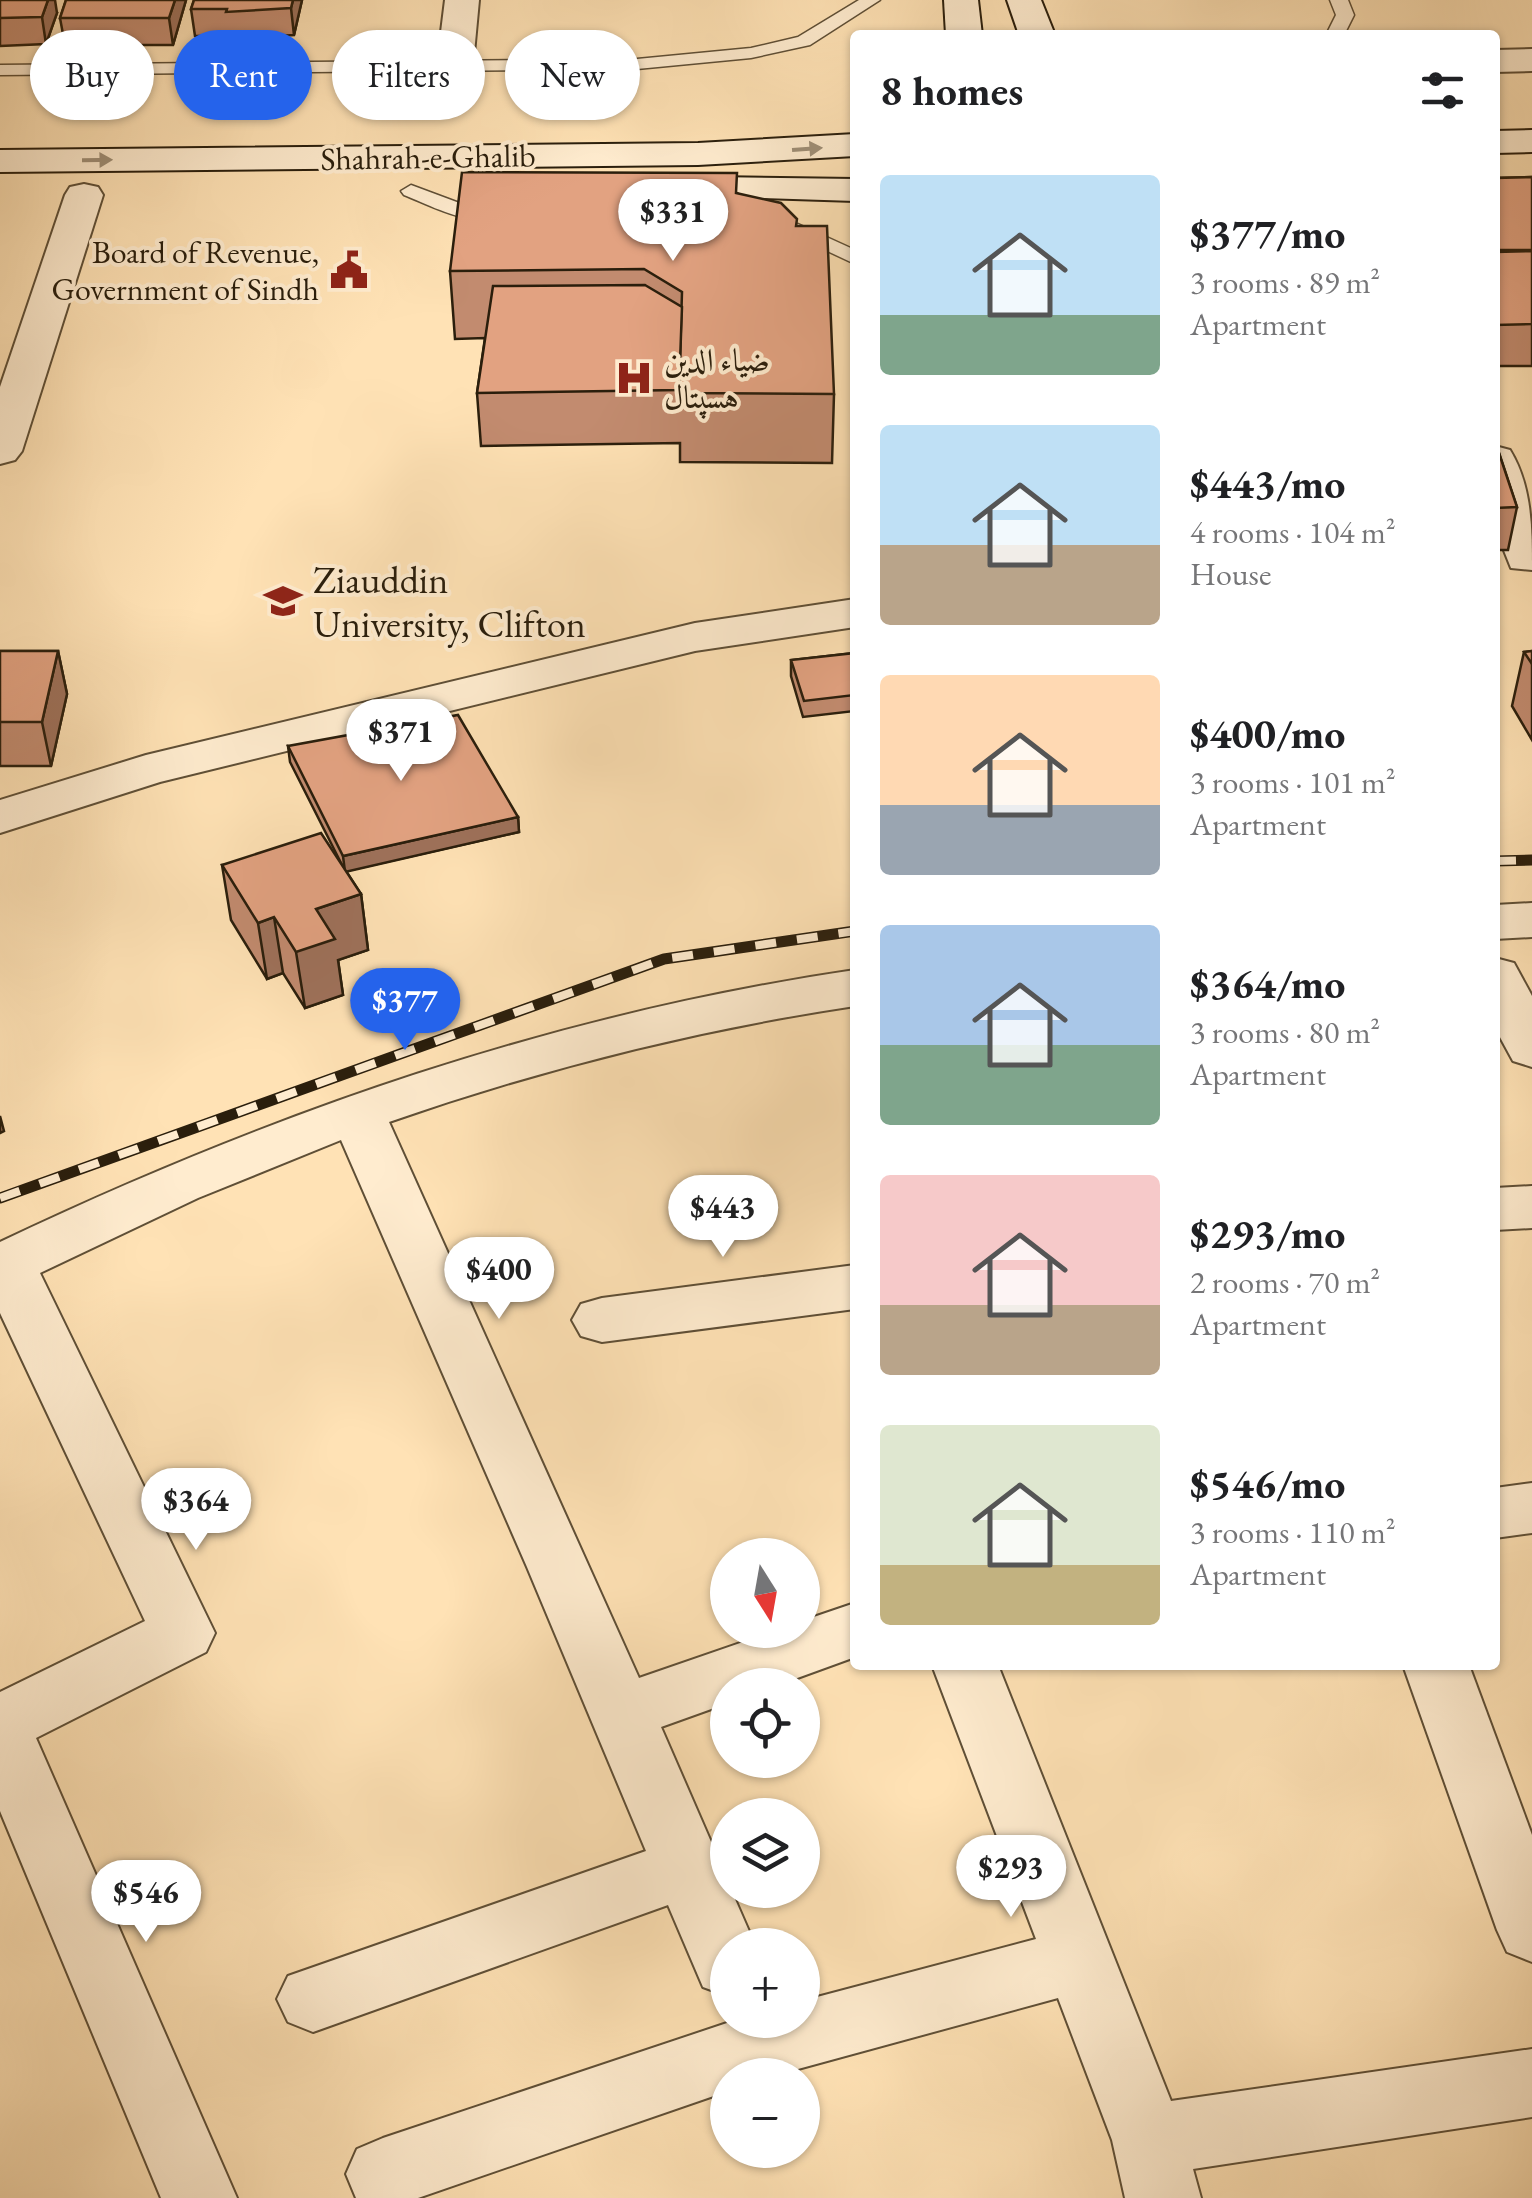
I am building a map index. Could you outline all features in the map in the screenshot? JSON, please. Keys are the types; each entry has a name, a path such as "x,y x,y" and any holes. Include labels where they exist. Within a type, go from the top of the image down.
{"street":[{"path":"458,30 462,0"},
{"path":"961,0 964,30"},
{"path":"1024,0 1035,30"},
{"path":"1500,60 1532,60"},
{"path":"1500,142 1532,141"},
{"name":"Shahrah-e-Ghalib","path":"0,161 698,154 850,145"},
{"path":"1500,161 1532,160"},
{"name":"Shahrah-e-Ghalib","path":"0,196 411,191 774,205 850,191"},
{"path":"0,451 84,195"},
{"path":"1500,474 1527,558"},
{"path":"0,818 146,770 694,637 850,614"},
{"path":"1500,922 1532,920"},
{"path":"1500,986 1532,1048"},
{"path":"198,2198 0,1727 183,1633 3,1266 178,1183 356,1113 579,1043 795,995 850,989"},
{"path":"356,1113 622,1713 713,1928"},
{"path":"1500,1209 1532,1207"},
{"path":"602,1320 850,1289"},
{"path":"1500,1512 1532,1508"},
{"path":"622,1713 850,1632"},
{"path":"967,1670 1156,2169 1532,2084"},
{"path":"1438,1670 1532,1930"},
{"path":"312,1998 687,1868"},
{"path":"820,2018 1080,1960"},
{"path":"383,2174 740,2038"}],"lane":[{"path":"485,64 637,64 751,54 804,40 870,0"},
{"path":"1338,30 1345,15 1340,0"},
{"path":"0,70 332,66"},
{"path":"411,191 459,210 516,213"},
{"path":"774,205 850,255"},
{"path":"0,802 47,802"}],"building":[{"path":"0,0 48,0 42,17 0,18"},
{"path":"66,0 175,0 169,18 60,18"},
{"path":"194,0 293,0 291,8 226,12 227,9 191,9"},
{"path":"462,172 737,173 736,193 781,203 797,219 796,226 827,226 834,394 679,393 682,292 644,269 450,271"},
{"path":"1532,177 1532,250 1500,250 1500,178"},
{"path":"1532,251 1532,324 1500,325 1500,252"},
{"path":"645,285 682,307 679,390 477,393 493,286"},
{"path":"1500,456 1517,507 1500,508"},
{"path":"0,651 58,651 42,722 0,722"},
{"path":"850,654 850,696 804,701 791,660"},
{"path":"458,715 518,817 343,856 288,746"},
{"path":"321,833 361,894 316,909 335,939 296,952 274,917 258,923 222,865"}],"railway":[{"path":"1500,861 1532,860"},
{"path":"0,1198 664,959 850,932"}],"place":[{"name":"Board of Revenue, Government of Sindh","path":"349,270"},
{"name":"ضیاء الدین ہسپتال","path":"634,378"},
{"name":"Ziauddin University, Clifton","path":"283,601"}]}
